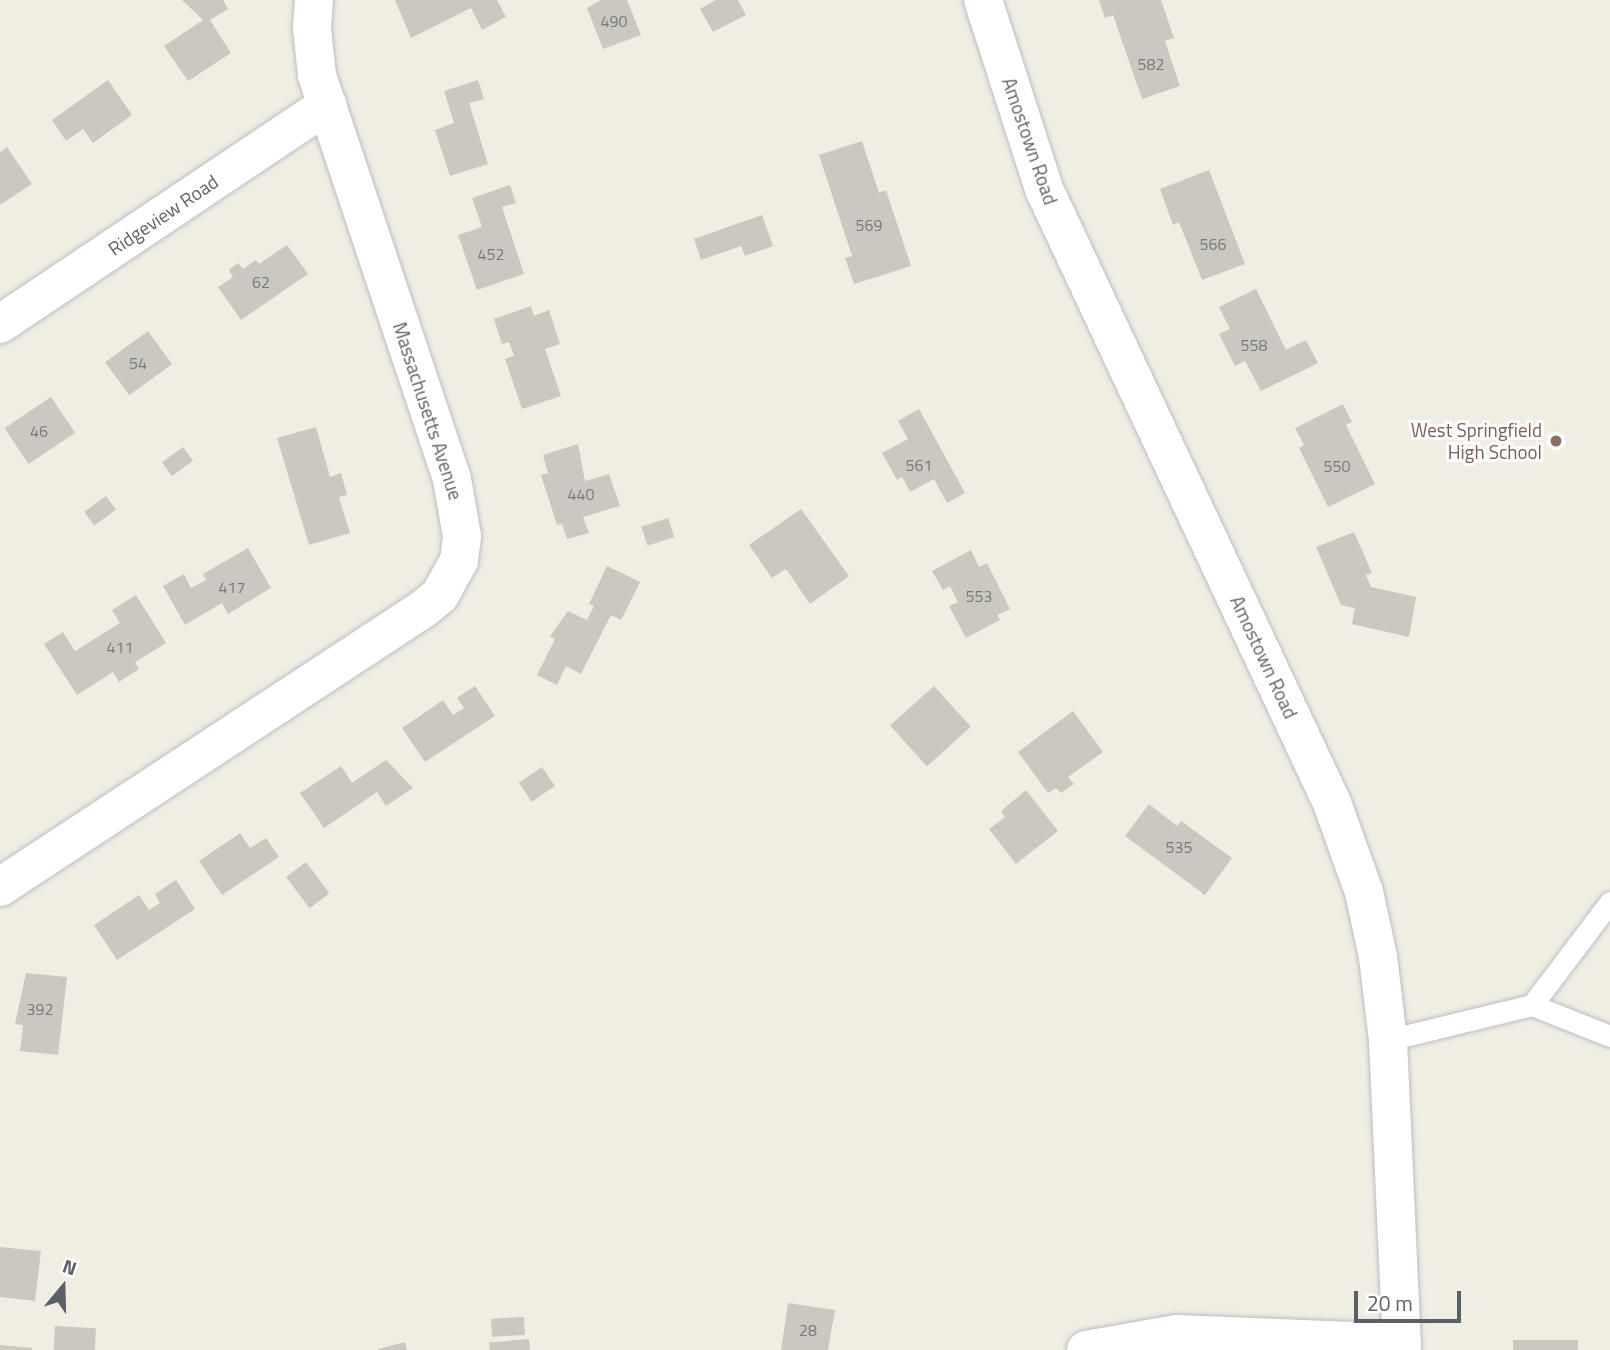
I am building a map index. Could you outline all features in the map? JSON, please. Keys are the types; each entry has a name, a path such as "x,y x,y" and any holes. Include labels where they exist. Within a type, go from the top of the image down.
{"street":[{"name":"Massachusetts Avenue","path":"0,887 423,609 440,594 459,561 462,536 452,479 327,105 313,52 314,0"},
{"name":"Amostown Road","path":"983,0 1044,189 1332,803 1364,892 1378,957 1388,1041 1402,1346"},
{"name":"Ridgeview Road","path":"0,324 327,105"},
{"path":"1086,1350 1177,1334 1402,1346"}],"lane":[{"path":"1532,1005 1610,902"},
{"path":"1388,1041 1532,1005 1610,1036"}],"building":[{"path":"182,0 223,0 228,9 210,20 231,53 188,81 164,46 203,20"},
{"path":"395,0 497,0 506,17 482,30 471,8 411,38"},
{"path":"601,0 627,0 641,35 603,49 587,8"},
{"path":"716,0 738,0 746,15 713,32 700,9"},
{"path":"1099,0 1161,0 1174,38 1165,41 1180,86 1142,99 1113,15 1105,18"},
{"path":"108,80 132,115 93,143 83,129 66,141 52,120"},
{"path":"478,80 484,99 469,103 488,164 450,176 435,130 454,123 444,91"},
{"path":"862,141 879,193 886,190 911,266 854,284 845,258 852,256 819,155"},
{"path":"7,147 32,184 0,205 0,152"},
{"path":"1209,170 1245,264 1202,280 1179,222 1173,225 1160,189"},
{"path":"510,185 516,203 502,207 524,274 477,290 458,235 482,227 472,198"},
{"path":"762,215 773,246 745,256 741,246 701,260 694,239"},
{"path":"287,245 308,274 241,320 218,287 233,277 229,270 238,263 243,269 256,260 259,264"},
{"path":"1256,289 1286,350 1306,340 1318,363 1261,391 1245,361 1235,366 1219,334 1230,329 1219,307"},
{"path":"531,306 534,316 549,310 560,344 545,349 561,396 522,409 505,359 514,356 509,342 502,344 494,319"},
{"path":"148,331 172,364 129,395 105,362"},
{"path":"51,397 75,433 29,464 5,428"},
{"path":"1343,404 1352,422 1346,425 1375,484 1328,507 1299,448 1304,445 1295,428"},
{"path":"919,409 965,493 947,503 934,479 910,492 902,477 897,480 882,453 908,439 898,421"},
{"path":"316,427 330,477 341,473 347,495 339,497 350,533 309,545 277,438"},
{"path":"578,444 585,481 609,474 620,506 583,517 589,533 567,539 562,524 557,525 541,475 548,473 543,455"},
{"path":"183,447 193,461 172,476 162,462"},
{"path":"106,496 116,510 94,526 84,512"},
{"path":"801,509 849,576 810,604 786,569 772,578 749,545"},
{"path":"668,518 674,537 648,546 641,527"},
{"path":"1354,532 1372,573 1366,575 1371,587 1416,597 1409,637 1352,624 1355,608 1341,605 1316,547"},
{"path":"248,548 271,588 228,614 222,603 185,625 163,586 184,574 191,588 206,580 203,574"},
{"path":"971,550 979,567 987,563 1010,609 997,615 1000,620 966,638 949,606 958,602 950,586 943,590 932,571"},
{"path":"607,566 640,582 621,620 611,615 581,674 566,666 557,685 537,675 555,639 550,636 568,611 587,620 594,606 589,604"},
{"path":"136,595 166,643 135,662 139,669 119,682 113,672 77,695 44,644 63,632 75,651 120,623 112,610"},
{"path":"475,686 495,716 425,762 402,728 443,700 453,715 464,708 457,698"},
{"path":"934,686 971,727 927,766 890,725"},
{"path":"1073,711 1103,752 1068,777 1074,784 1061,793 1056,788 1048,793 1018,752"},
{"path":"386,760 413,788 386,806 377,792 324,828 300,793 341,766 352,783"},
{"path":"542,767 555,786 532,802 519,783"},
{"path":"1026,790 1058,831 1016,864 989,829 1005,817 1001,811"},
{"path":"1149,804 1177,826 1181,821 1232,858 1205,895 1125,836"},
{"path":"240,833 250,848 266,838 279,857 222,895 199,861"},
{"path":"306,862 329,893 310,908 286,877"},
{"path":"176,880 195,909 117,960 94,925 139,895 149,910 160,903 155,894"},
{"path":"26,973 67,977 58,1055 20,1051 23,1025 15,1024"},
{"path":"0,1247 41,1251 35,1301 0,1297"},
{"path":"788,1303 835,1310 828,1350 781,1350"},
{"path":"524,1317 525,1335 492,1337 491,1319"},
{"path":"55,1326 96,1328 95,1350 54,1350"},
{"path":"529,1339 530,1350 490,1350 489,1342"},
{"path":"1513,1340 1578,1340 1578,1350 1513,1350"},
{"path":"405,1342 407,1350 378,1350 378,1349"},
{"path":"0,1345 32,1348 32,1350 0,1350"}],"place":[{"name":"West Springfield High School","path":"1556,441"}]}
